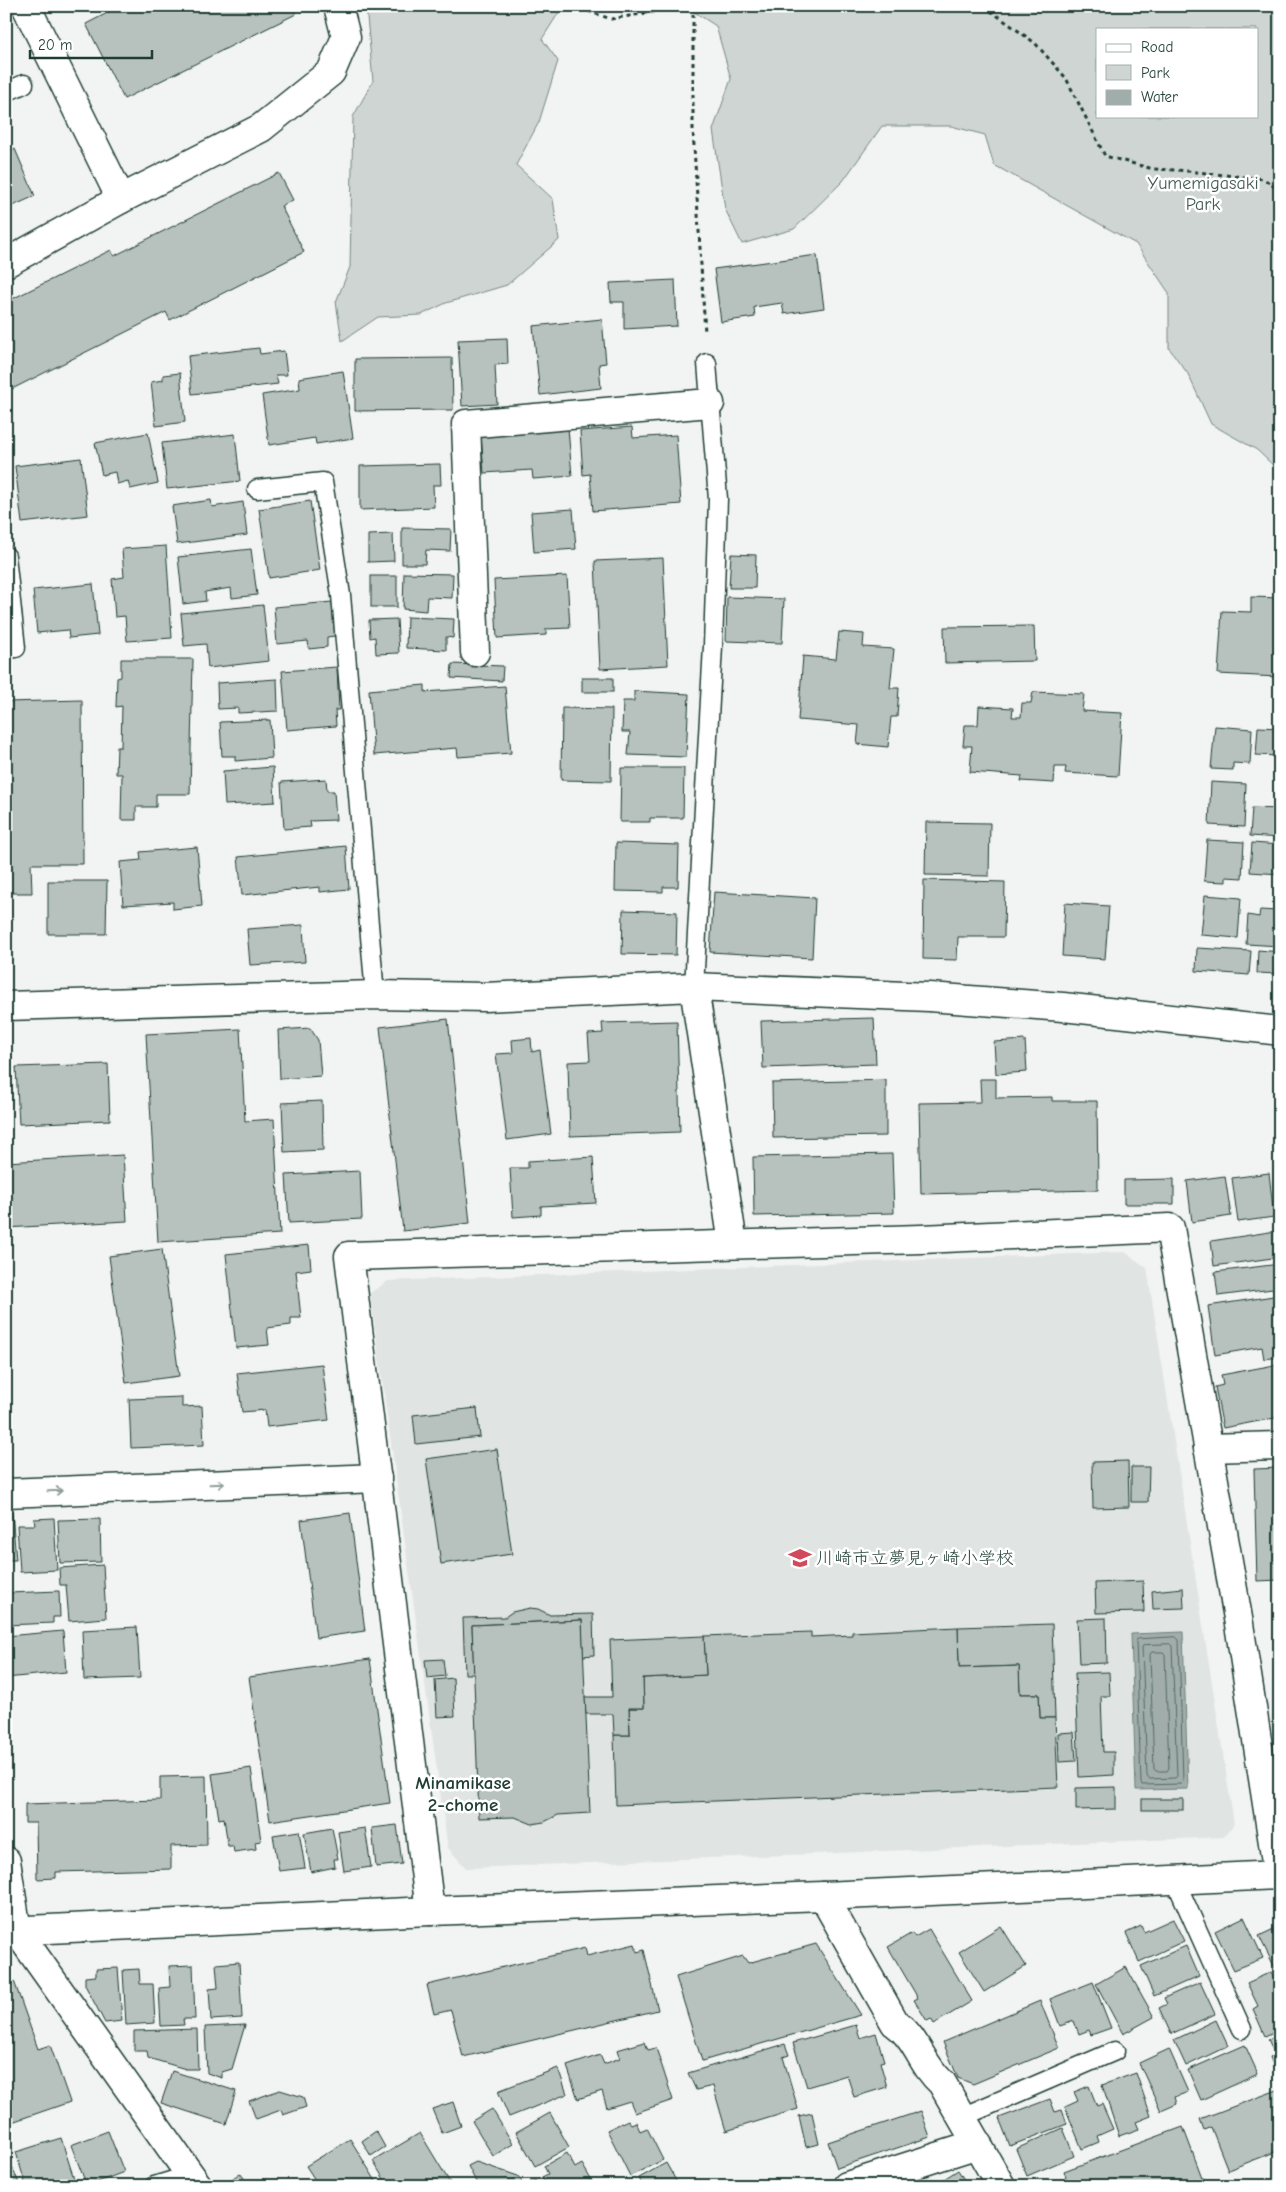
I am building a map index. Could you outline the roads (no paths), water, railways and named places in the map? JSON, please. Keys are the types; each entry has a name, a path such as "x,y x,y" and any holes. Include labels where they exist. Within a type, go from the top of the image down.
{"street":[{"path":"26,6 122,199"},
{"path":"6,263 122,199 261,128 331,72 346,37 338,6"},
{"path":"475,652 466,424 710,403"},
{"path":"694,987 733,1244"},
{"path":"6,1006 374,996 485,997 694,987 929,997 1064,1007 1280,1032"},
{"path":"12,1931 430,1911 823,1896 1279,1875 1239,1624 1170,1228 921,1239 349,1256 430,1911"},
{"path":"1208,1448 1280,1446"},
{"path":"6,1493 377,1478"},
{"path":"6,1861 12,1931 195,2180"},
{"path":"823,1896 895,2022 907,2031 931,2074 942,2083 1001,2186"},
{"path":"847,2186 978,2144"}],"lane":[{"path":"6,92 24,84"},
{"path":"694,987 713,646 718,499 707,363"},
{"path":"257,489 323,482 342,595 374,996"},
{"path":"6,556 16,648 6,649"},
{"path":"1175,1880 1242,2029"},
{"path":"962,2117 1115,2051"},
{"path":"154,2186 195,2180"}],"water":[{"path":"1183,1632 1188,1789 1136,1790 1131,1634"}],"place":[{"name":"川崎市立夢見ヶ崎小学校","path":"800,1558"}],"district":[{"name":"Minamikase 2-chome","path":"463,1793"}],"park label":[{"name":"Yumemigasaki Park","path":"1203,193"}]}
